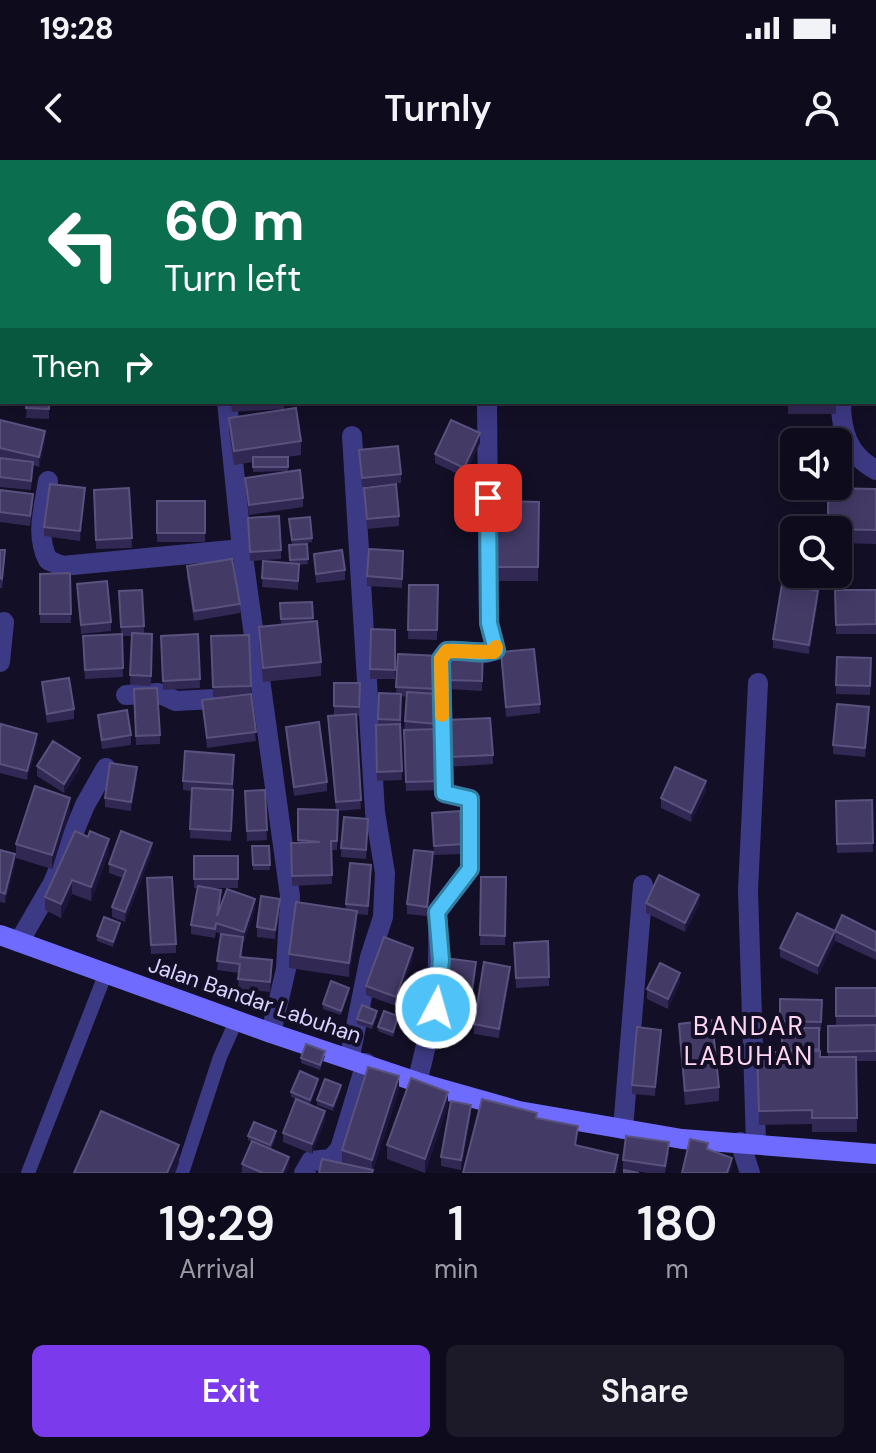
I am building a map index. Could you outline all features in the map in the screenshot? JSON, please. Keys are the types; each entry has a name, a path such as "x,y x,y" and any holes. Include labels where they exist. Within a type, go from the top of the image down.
{"main road":[{"name":"Jalan Bandar Labuhan","path":"9,938 105,975 417,1082 560,1121 682,1139 876,1154"}],"street":[{"path":"227,404 242,549 290,896 286,969 271,1033"},
{"path":"417,1082 436,1008 441,960 437,912 470,869 471,855 470,799 444,793 441,659 447,651 453,650 486,653 496,650 489,623 487,404"},
{"path":"841,404 844,439 863,463 876,470"},
{"path":"304,1173 311,1161 331,1159 340,1149 358,1060 370,957 383,917 385,873 375,812 352,436"},
{"path":"48,481 41,525 42,548 48,560 62,566 126,563 242,549"},
{"path":"0,662 4,622"},
{"path":"750,1173 748,890 758,683"},
{"path":"126,695 158,693 176,701 261,697"},
{"path":"9,938 53,883 85,805 106,768"},
{"path":"623,1129 643,885"}],"lane":[{"path":"28,1173 105,975"},
{"path":"182,1173 220,1057 237,1019"}],"building":[{"path":"27,404 49,404 49,409 26,408"},
{"path":"788,404 836,404 836,405"},
{"path":"296,408 301,441 234,451 229,418"},
{"path":"0,420 45,431 39,457 0,448"},
{"path":"451,420 480,433 464,468 435,454"},
{"path":"398,446 401,474 362,478 359,450"},
{"path":"253,457 288,457 288,467 253,467"},
{"path":"0,458 33,462 31,481 0,477"},
{"path":"300,470 303,498 249,505 245,478"},
{"path":"50,484 85,488 80,531 44,527"},
{"path":"396,484 399,516 367,519 364,488"},
{"path":"129,488 132,538 96,540 94,490"},
{"path":"852,488 876,489 876,530 852,530 852,516 828,516 828,500 852,500"},
{"path":"0,490 33,494 30,516 0,512"},
{"path":"157,501 205,501 205,533 157,533"},
{"path":"494,501 539,502 538,567 493,567"},
{"path":"279,516 281,550 250,552 248,518"},
{"path":"310,517 312,538 292,540 289,519"},
{"path":"307,544 308,559 290,560 289,545"},
{"path":"369,549 403,551 402,579 367,576"},
{"path":"0,550 5,550 2,579 0,578"},
{"path":"342,550 345,570 316,574 314,554"},
{"path":"232,559 240,604 194,611 187,566"},
{"path":"263,561 299,564 298,581 262,578"},
{"path":"70,573 71,614 40,614 40,574"},
{"path":"107,581 111,622 81,625 77,584"},
{"path":"409,585 438,585 437,630 408,630"},
{"path":"781,588 818,591 809,645 773,639"},
{"path":"142,590 144,626 121,627 119,591"},
{"path":"835,590 876,590 876,624 836,625"},
{"path":"312,602 313,618 281,619 280,603"},
{"path":"317,621 321,662 263,668 259,627"},
{"path":"371,629 395,630 395,670 370,669"},
{"path":"132,633 152,634 151,676 130,675"},
{"path":"122,634 123,668 85,670 83,636"},
{"path":"198,634 200,679 163,681 161,636"},
{"path":"249,635 251,686 213,687 211,636"},
{"path":"449,646 483,647 482,681 448,680"},
{"path":"534,649 540,704 506,707 501,652"},
{"path":"398,654 440,656 438,689 396,687"},
{"path":"837,657 871,658 870,686 836,685"},
{"path":"69,678 74,709 47,714 42,682"},
{"path":"334,683 360,683 359,707 334,706"},
{"path":"157,688 160,735 136,736 134,689"},
{"path":"407,692 438,694 436,724 405,721"},
{"path":"379,693 401,694 400,720 378,719"},
{"path":"251,694 256,732 207,738 202,700"},
{"path":"837,704 869,707 865,748 833,745"},
{"path":"127,710 131,735 102,740 98,715"},
{"path":"356,714 361,800 336,802 328,716"},
{"path":"490,718 493,755 449,757 447,720"},
{"path":"319,722 327,782 294,787 286,727"},
{"path":"1,724 37,734 27,771 0,764"},
{"path":"400,724 402,771 377,772 376,725"},
{"path":"439,729 441,781 406,782 404,730"},
{"path":"53,741 80,758 64,784 37,766"},
{"path":"185,751 234,755 232,784 183,781"},
{"path":"110,763 137,767 131,802 105,798"},
{"path":"675,767 706,781 691,813 661,798"},
{"path":"35,786 70,798 52,855 16,844"},
{"path":"192,788 233,790 231,831 190,829"},
{"path":"265,790 267,830 247,831 245,791"},
{"path":"872,800 873,843 837,844 836,801"},
{"path":"298,809 338,810 337,841 331,841 332,875 292,876 291,843 320,842 298,840"},
{"path":"460,811 462,844 434,846 432,813"},
{"path":"344,817 368,819 366,850 341,848"},
{"path":"75,831 88,837 90,831 109,839 91,887 72,880 61,904 45,897"},
{"path":"121,831 152,843 125,912 112,907 126,870 109,864"},
{"path":"252,846 269,846 270,865 253,865"},
{"path":"0,850 15,854 5,894 0,892"},
{"path":"414,850 433,852 427,907 407,904"},
{"path":"194,856 238,856 238,879 194,879"},
{"path":"350,863 371,865 368,906 346,904"},
{"path":"659,875 699,895 685,923 646,903"},
{"path":"172,877 176,944 151,945 147,878"},
{"path":"481,877 506,877 505,936 480,935"},
{"path":"198,886 221,890 217,916 227,889 255,899 244,932 216,923 215,929 191,925"},
{"path":"261,896 280,899 275,930 257,927"},
{"path":"296,902 357,911 349,963 289,954"},
{"path":"797,913 835,931 818,966 780,948"},
{"path":"842,915 876,932 876,951 835,931"},
{"path":"104,917 120,923 113,942 97,936"},
{"path":"221,934 243,937 240,957 272,960 270,982 238,979 240,964 217,961"},
{"path":"384,937 413,948 396,997 366,986"},
{"path":"548,941 549,977 516,978 514,943"},
{"path":"445,958 476,962 469,1010 439,1006"},
{"path":"484,962 510,967 499,1029 474,1024"},
{"path":"660,963 680,973 668,999 647,989"},
{"path":"331,981 349,988 341,1011 323,1004"},
{"path":"836,988 876,988 876,1016 836,1016"},
{"path":"780,999 822,1000 821,1022 780,1021"},
{"path":"362,1005 377,1011 372,1024 357,1019"},
{"path":"384,1011 398,1016 393,1032 378,1027"},
{"path":"712,1020 719,1087 685,1091 679,1024"},
{"path":"876,1025 876,1051 828,1052 828,1026"},
{"path":"637,1027 661,1030 655,1087 632,1085"},
{"path":"782,1028 819,1028 819,1049 782,1050"},
{"path":"306,1044 325,1051 320,1065 301,1058"},
{"path":"820,1051 820,1057 856,1057 857,1118 812,1118 812,1110 759,1111 757,1052"},
{"path":"368,1067 399,1076 372,1160 342,1150"},
{"path":"300,1071 318,1079 310,1100 291,1092"},
{"path":"411,1078 448,1092 425,1159 387,1145"},
{"path":"325,1079 341,1085 333,1106 317,1100"},
{"path":"296,1099 325,1111 312,1144 283,1133"},
{"path":"482,1099 537,1113 536,1118 578,1126 575,1145 618,1155 614,1173 463,1173"},
{"path":"451,1101 471,1105 461,1160 441,1157"},
{"path":"101,1111 179,1145 167,1173 74,1173"},
{"path":"254,1122 276,1131 270,1145 248,1136"},
{"path":"626,1136 669,1142 665,1166 623,1160"},
{"path":"690,1139 708,1143 707,1149 732,1158 727,1173 682,1173"},
{"path":"252,1141 289,1157 282,1173 263,1173 242,1164"},
{"path":"322,1159 373,1170 372,1173 319,1173"}],"slow traffic":[{"path":"442,715 441,659 447,651 486,653 494,652 496,647"}],"district":[{"name":"BANDAR LABUHAN","path":"749,1041"}],"route":[{"path":"436,1008 441,960 437,912 470,869 473,816 470,799 444,793 441,659 447,651 453,650 486,653 496,650 489,623 488,498"}]}
